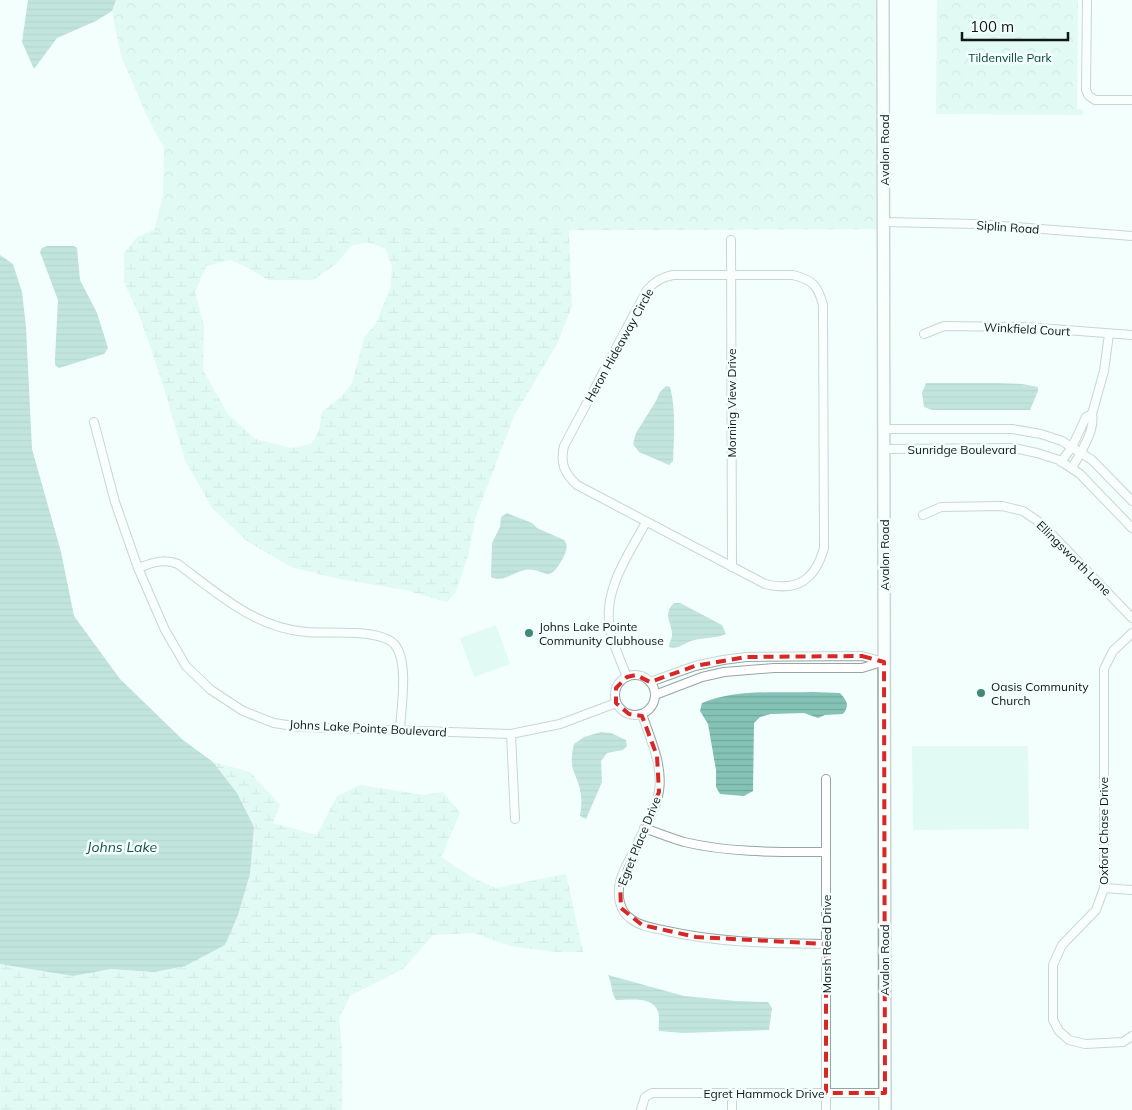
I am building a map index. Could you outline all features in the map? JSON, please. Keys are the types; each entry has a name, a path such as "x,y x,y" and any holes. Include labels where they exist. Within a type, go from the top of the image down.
{"main road":[{"name":"Avalon Road","path":"883,0 885,1110"}],"street":[{"path":"1087,0 1086,84 1089,96 1095,100 1102,101 1132,100"},
{"name":"Siplin Road","path":"884,222 977,224 1132,236"},
{"name":"Morning View Drive","path":"731,240 732,567"},
{"name":"Heron Hideaway Circle","path":"673,275 793,275 805,278 815,285 823,305 824,548 814,572 805,580 793,586 778,588 765,584 646,522 577,485 562,466 562,456 564,446 647,290 654,282 663,277 673,275"},
{"name":"Winkfield Court","path":"924,334 943,326 1026,327 1132,335"},
{"path":"1072,468 1090,432 1092,414 1104,371 1109,334"},
{"path":"1061,462 1072,447 1086,417 1092,414"},
{"name":"Johns Lake Pointe Boulevard","path":"94,422 115,502 138,568 165,630 186,666 211,690 243,711 274,723 300,727 511,734 560,724 616,703"},
{"name":"Sunridge Boulevard","path":"884,429 1012,429 1041,434 1081,452 1097,464 1132,501"},
{"name":"Sunridge Boulevard","path":"884,449 1014,448 1037,452 1072,468 1096,489 1132,528"},
{"name":"Ellingsworth Lane","path":"922,515 941,507 1002,506 1023,511 1042,524 1132,618"},
{"path":"627,677 611,634 609,605 612,590 618,576 646,522"},
{"path":"138,568 168,560 178,564 238,608 258,619 283,628 306,632 372,635 385,638 393,643 401,654 403,665 400,730"},
{"name":"Oxford Chase Drive","path":"1132,633 1114,651 1104,669 1104,888 1096,910 1062,945 1053,965 1053,1020 1059,1031 1069,1040 1085,1044 1123,1042 1132,1036"},
{"path":"650,682 695,666 723,660 774,656 862,656 884,662"},
{"path":"774,656 774,668"},
{"path":"655,695 702,677 746,669 862,668 884,662"},
{"path":"636,675 650,682 655,695 649,709 642,714 628,714 621,710 616,703 615,694 619,682 627,677 636,675"},
{"name":"Egret Place Drive","path":"642,714 656,756 660,776 659,792 620,881 618,895 621,908 630,919 642,925 704,938 761,943 826,944"},
{"path":"511,734 515,819"},
{"name":"Marsh Reed Drive","path":"826,779 826,1110"},
{"path":"644,828 684,842 718,848 754,852 826,852"},
{"path":"1104,888 1132,890"},
{"name":"Egret Hammock Drive","path":"641,1110 645,1097 652,1093 885,1093"},
{"path":"732,1093 732,1110"}],"highlighted area":[{"path":"862,656 884,662 885,1093 826,1093 826,944 696,937 642,925 621,908 620,881 659,792 657,756 642,716 629,714 616,703 616,688 627,677 636,675 650,682 695,666 746,657"}],"green space":[{"path":"116,0 883,0 884,229 154,232 163,194 164,148 145,112 121,56 112,11"},
{"name":"Tildenville Park","path":"937,0 1078,0 1077,109 1083,110 1083,115 936,114"},
{"path":"568,213 572,306 557,344 514,416 475,519 468,556 456,592 447,602 405,590 334,578 291,567 247,541 212,508 185,460 163,385 140,317 124,282 124,253 137,237 165,225","holes":["367,242 385,248 392,267 391,286 376,323 364,338 352,383 342,396 322,412 319,431 311,444 291,448 255,439 228,414 203,370 204,326 195,292 206,266 231,260 268,280 313,280 335,265 351,246"]},
{"path":"496,625 510,664 474,677 460,638"},
{"path":"912,746 1028,746 1029,829 913,830"},
{"path":"213,762 250,772 280,805 273,823 317,835 337,796 360,785 424,795 443,792 460,813 441,857 473,878 496,888 566,874 583,952 556,952 510,946 474,933 433,935 403,969 350,996 339,1018 342,1048 342,1110 0,1110 0,964 73,976 111,969 154,972 238,915 250,874 254,827 237,793"}],"water":[{"path":"28,0 116,0 112,11 96,21 57,38 34,69 22,42"},
{"path":"47,246 74,246 77,248 80,280 97,313 108,348 104,354 59,368 55,365 58,300 40,252 42,248"},
{"name":"Johns Lake","path":"0,255 13,264 22,292 26,327 32,449 61,552 74,616 120,679 183,740 213,762 237,793 254,827 250,874 238,915 225,945 185,966 154,972 111,969 73,976 0,964"},
{"path":"926,383 1022,384 1038,387 1038,391 1030,410 932,410 924,407 922,393"},
{"path":"666,386 670,387 674,414 673,461 669,465 639,452 633,444 636,433 660,392"},
{"path":"507,513 532,523 537,528 564,540 567,546 566,551 558,567 553,572 546,574 525,570 504,578 495,579 491,577 492,543 500,527 501,517"},
{"path":"674,603 680,603 722,625 726,634 691,641 677,647 669,647 672,630 668,615 670,607"},
{"path":"840,693 847,703 845,711 843,714 825,715 818,718 804,713 771,714 760,717 754,723 753,791 744,796 720,794 716,787 716,770 708,724 700,711 702,703 742,694"},
{"path":"601,732 611,733 626,740 627,746 623,750 607,753 601,761 602,782 586,819 580,816 580,787 572,766 572,753 574,744 584,737"},
{"path":"608,975 684,996 768,1002 772,1008 769,1030 683,1033 659,1031 659,1013 655,1006 640,1000 616,1000"}],"place":[{"name":"Johns Lake Pointe Community Clubhouse","path":"529,633"},
{"name":"Oasis Community Church","path":"981,693"}]}
